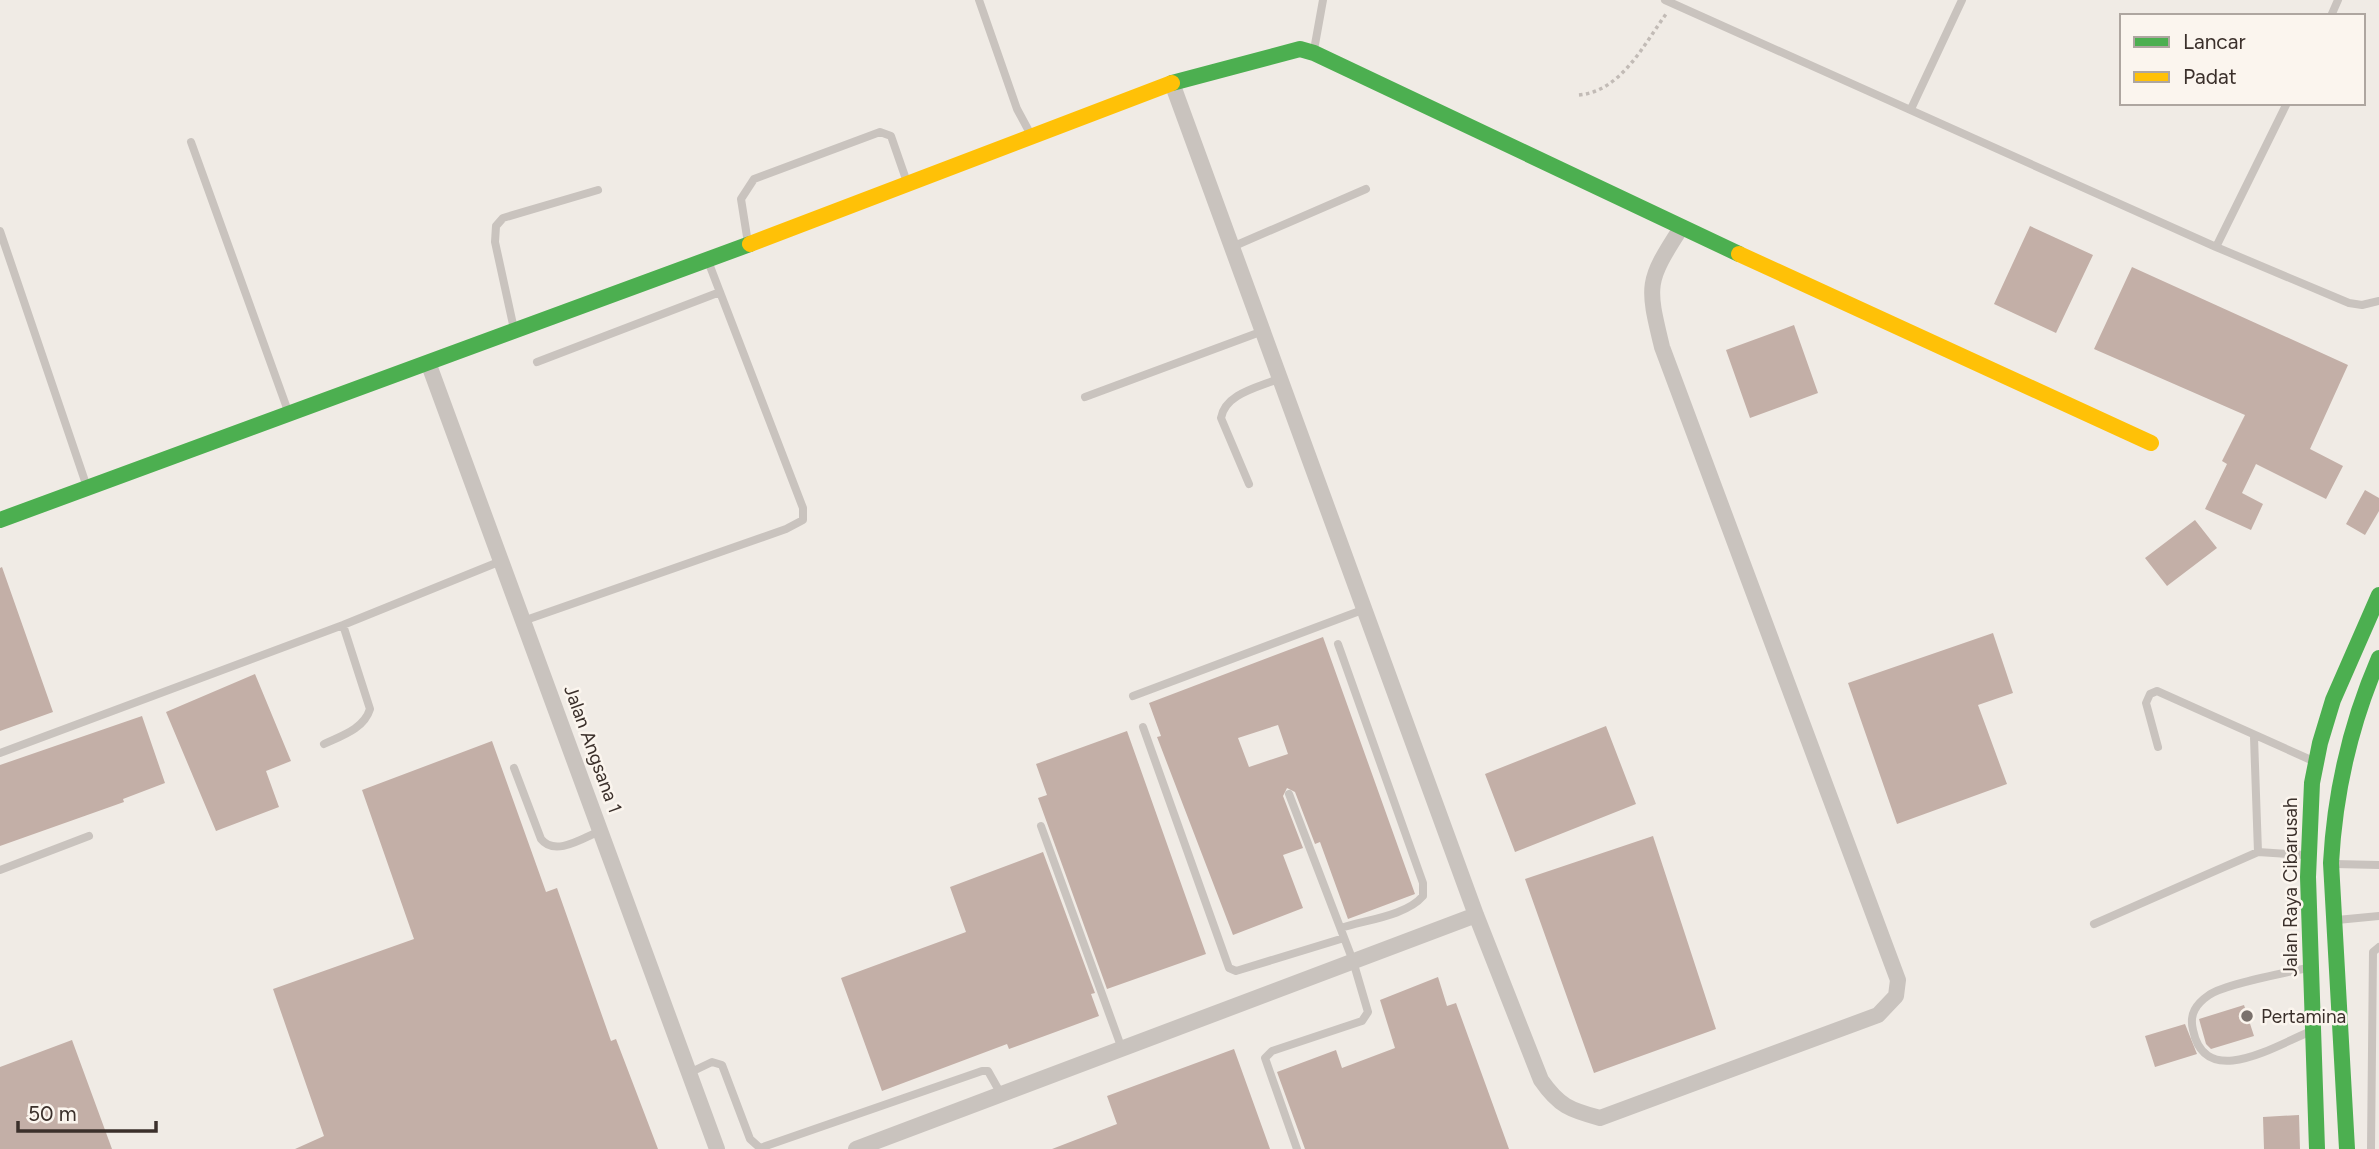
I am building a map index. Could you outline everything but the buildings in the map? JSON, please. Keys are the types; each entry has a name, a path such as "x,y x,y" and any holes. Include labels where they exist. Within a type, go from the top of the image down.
{"street":[{"path":"0,520 708,261 1172,83 1290,50 1314,53 1681,228 2151,443"},
{"path":"1172,83 1476,915 1541,1080 1554,1099 1572,1111 1601,1118 1878,1015 1896,996 1896,970 1662,347 1653,308 1652,281 1655,267 1681,228"},
{"name":"Jalan Angsana 1","path":"429,365 717,1149"},
{"name":"Jalan Raya Cibarusah","path":"2317,1149 2309,967 2309,806 2315,762 2350,659 2379,595"},
{"path":"2347,1149 2331,863 2335,789 2355,714 2379,658"},
{"path":"856,1149 1476,915"}],"lane":[{"path":"979,0 1017,108 1032,138"},
{"path":"1314,53 1323,0"},
{"path":"1911,109 1962,0"},
{"path":"1669,2 2216,247 2349,303 2362,305 2379,301"},
{"path":"2216,247 2286,105"},
{"path":"748,246 741,199 754,179 886,132 891,136 908,186"},
{"path":"191,142 289,414"},
{"path":"1232,247 1366,189"},
{"path":"514,332 495,242 496,226 503,218 598,190"},
{"path":"0,231 87,487"},
{"path":"523,621 786,529 803,520 803,508 708,261"},
{"path":"537,362 720,292"},
{"path":"1086,397 1263,331"},
{"path":"1249,484 1222,418 1223,410 1229,400 1280,379"},
{"path":"0,753 343,625 501,561"},
{"path":"1133,696 1365,609"},
{"path":"324,744 355,729 368,716 370,709 343,625"},
{"path":"1338,644 1423,883 1423,896 1417,903 1340,928"},
{"path":"2158,747 2146,704 2150,694 2157,691 2254,737 2315,762"},
{"path":"1143,727 1229,968 1236,971 1344,937"},
{"path":"2254,737 2258,852"},
{"path":"514,768 541,839 547,846 555,848 600,831"},
{"path":"1289,794 1367,1002 1367,1017 1362,1021 1272,1051 1265,1058 1297,1149"},
{"path":"1041,825 1122,1048"},
{"path":"0,870 89,836"},
{"path":"2094,924 2258,852 2308,855"},
{"path":"2331,863 2379,865"},
{"path":"2334,920 2378,916"},
{"path":"2371,1149 2372,952 2379,947"},
{"path":"2309,967 2212,992 2194,1008 2190,1020 2194,1037 2204,1053 2217,1062 2234,1062 2312,1031"},
{"path":"689,1073 712,1062 722,1065 750,1139 760,1147 982,1071 988,1071 993,1076 1000,1094"}],"path":[{"path":"1580,95 1598,93 1625,72 1669,2"}],"traffic: fast":[{"path":"1172,83 1300,49 1314,53 1739,254"},
{"path":"0,520 750,244"},
{"path":"2317,1149 2308,877 2312,783 2333,700 2379,595"},
{"path":"2347,1149 2331,863 2336,810 2346,758 2360,708 2379,658"}],"traffic: slow":[{"path":"750,244 1172,83"},
{"path":"1739,254 2151,443"}],"place":[{"name":"Pertamina","path":"2247,1016"}]}
